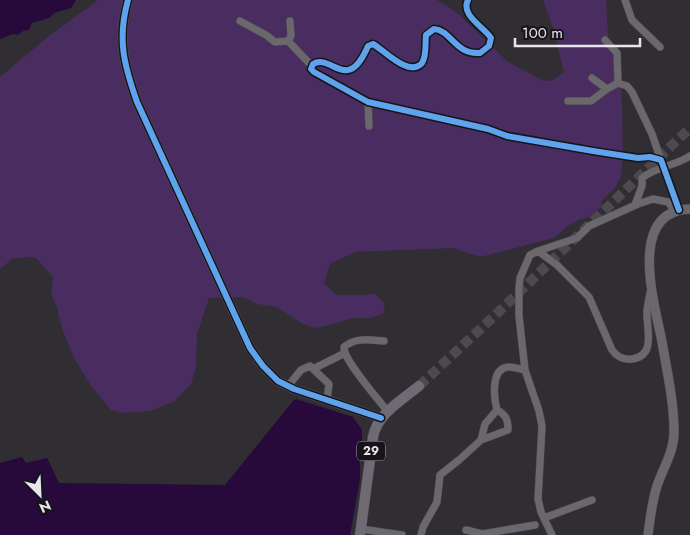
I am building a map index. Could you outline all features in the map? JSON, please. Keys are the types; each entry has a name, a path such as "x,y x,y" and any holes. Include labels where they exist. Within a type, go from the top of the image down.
{"main road":[{"name":"29","path":"360,532 376,427 384,415 419,386"}],"street":[{"path":"128,0 123,28 123,55 125,67 137,102 250,348 262,366 278,381 327,400 384,415"},
{"path":"312,66 320,62 344,70 352,68 363,59 368,46 373,44 403,66 411,68 422,63 426,35 434,29 440,30 463,50 480,53 489,46 491,38 467,10 466,3 468,0"},
{"path":"625,0 632,20 660,46"},
{"path":"240,21 275,42 288,40"},
{"path":"288,40 290,36 290,21"},
{"path":"288,40 312,66 311,70 368,102 507,136 566,145 592,152 638,158 650,157 660,160"},
{"path":"605,40 617,53 618,83"},
{"path":"592,78 606,89"},
{"path":"568,101 591,100 618,83 627,86 632,92 652,134 678,211"},
{"path":"368,102 369,126"},
{"path":"635,205 642,186 642,178 648,172 664,168 690,156"},
{"path":"552,535 538,499 542,426 525,370 519,288 523,269 530,255 577,238 589,226 635,205 652,199 668,202 678,211"},
{"path":"648,535 650,512 672,447 674,434 669,382 651,290 650,249 652,238 660,224 678,211 690,209"},
{"path":"538,252 557,265 589,297 612,350 621,358 633,359 640,356 649,343 647,312 651,290"},
{"path":"384,341 358,340 344,347 344,353 384,415"},
{"path":"313,369 344,353"},
{"path":"288,386 301,370 310,366 329,384 327,400"},
{"path":"421,535 437,502 440,475 482,440 508,430 508,419 497,410 494,391 498,374 507,367 525,370"},
{"path":"482,440 485,424 497,410"},
{"path":"544,518 592,500"},
{"path":"466,530 482,534 535,525"},
{"path":"360,532 402,535"}],"shaded area":[{"path":"0,0 76,0 71,8 32,23 29,30 23,31 18,35 13,34 0,39"},
{"path":"98,0 437,0 456,12 508,62 544,81 553,80 564,72 553,28 543,0 606,0 609,49 621,65 623,156 621,177 614,189 602,200 601,207 589,217 569,225 554,238 480,257 453,248 355,252 330,264 324,283 337,295 375,294 385,304 383,314 371,318 352,318 316,328 303,324 277,307 257,304 243,297 209,298 197,334 196,367 191,384 175,401 150,411 125,413 111,410 91,386 74,358 51,294 53,277 35,257 13,258 0,269 0,77 49,36"},
{"path":"296,399 353,417 362,430 360,479 350,535 0,535 0,463 22,457 26,463 47,458 59,483 225,485"}],"tunnel":[{"path":"419,386 690,128"}],"cycle path":[{"path":"128,0 123,27 124,52 137,102 250,348 263,366 278,381 294,389 381,418"},
{"path":"468,0 466,5 470,16 491,38 489,46 480,53 472,53 459,47 445,33 434,29 426,35 425,57 417,67 404,65 373,44 368,46 353,68 340,69 320,62 313,64 311,69 368,102 488,129 507,136 593,151 638,158 650,157 661,160 679,210"}]}
